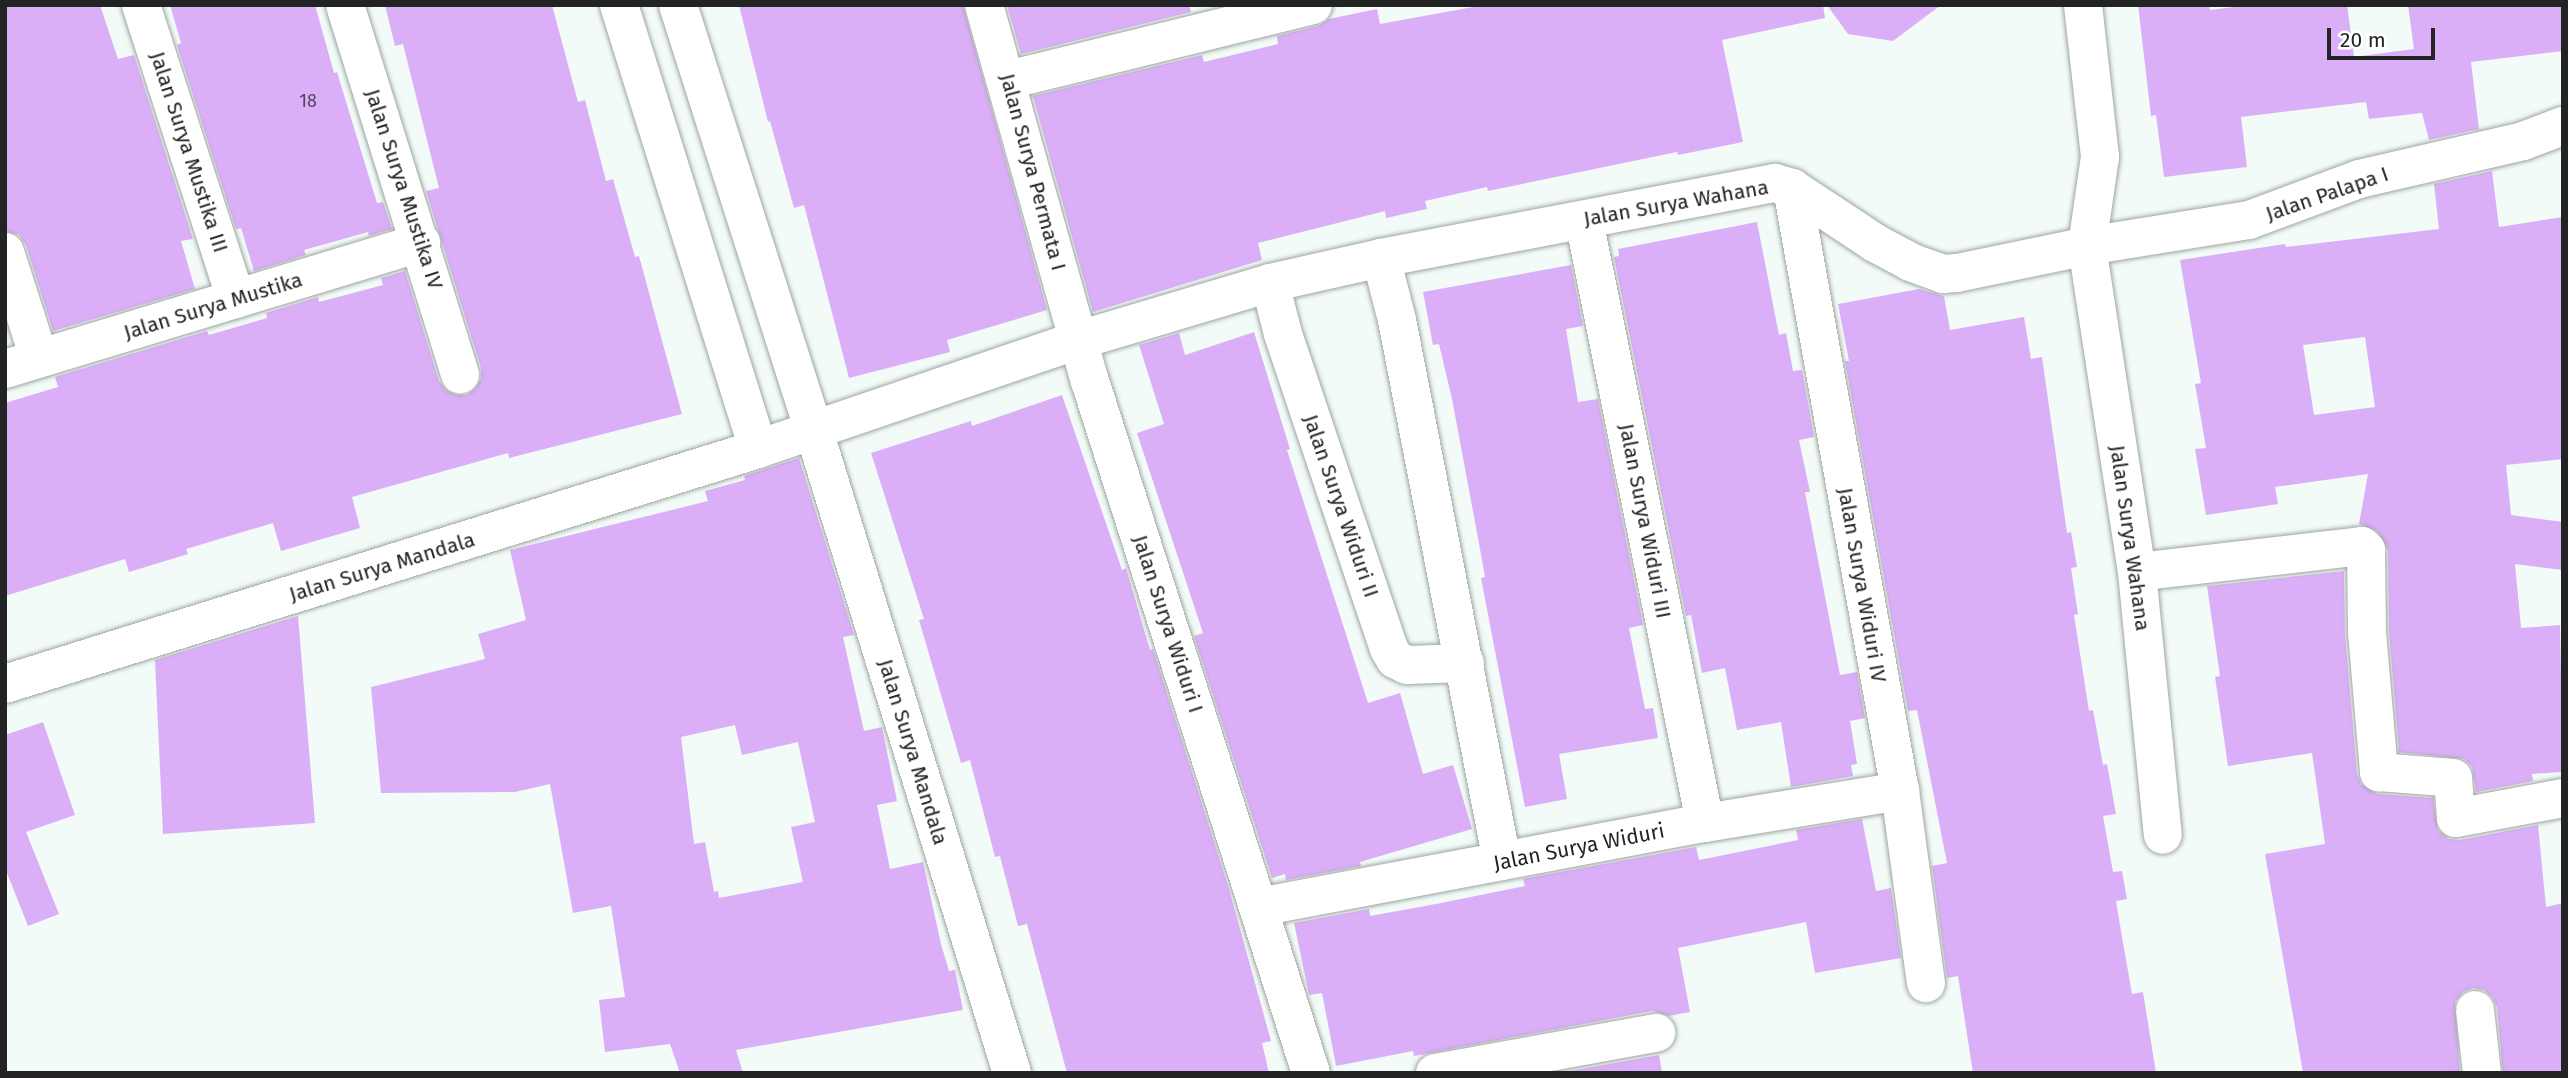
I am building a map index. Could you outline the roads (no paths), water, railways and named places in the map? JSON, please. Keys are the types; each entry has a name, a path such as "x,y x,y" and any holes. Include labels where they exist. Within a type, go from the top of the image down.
{"street":[{"name":"Jalan Surya Mustika III","path":"141,5 236,299"},
{"name":"Jalan Surya Mustika IV","path":"345,5 460,374"},
{"path":"619,5 758,449"},
{"name":"Jalan Surya Mandala","path":"678,5 814,431 1012,1073"},
{"name":"Jalan Surya Permata I","path":"985,5 1079,340"},
{"path":"1007,80 1211,17 1313,5"},
{"path":"2083,5 2100,157 2087,246"},
{"name":"Jalan Palapa I","path":"2087,246 2249,220 2359,179 2523,141 2563,126"},
{"name":"Jalan Surya Wahana","path":"1079,340 1270,283 1381,258 1775,183 1792,188 1875,243 1910,262 1944,274 2087,246 2137,572 2163,835"},
{"name":"Jalan Surya Widuri IV","path":"1792,188 1797,229 1900,791 1926,983"},
{"name":"Jalan Surya Widuri III","path":"1584,220 1705,823"},
{"name":"Jalan Surya Mustika","path":"22,364 421,243"},
{"path":"5,252 22,364"},
{"path":"1381,258 1465,663 1502,861"},
{"name":"Jalan Surya Widuri II","path":"1270,283 1283,334 1389,649 1395,659 1407,664 1465,663"},
{"name":"Jalan Surya Mandala","path":"5,684 758,449 1079,340"},
{"name":"Jalan Surya Widuri I","path":"1079,340 1311,1073"},
{"path":"2137,572 2362,546 2365,551 2367,632 2379,772 2453,778 2456,818 2563,798"},
{"name":"Jalan Surya Widuri","path":"1259,907 1705,823 1900,791"},
{"path":"2475,1010 2482,1073"},
{"path":"1435,1073 1656,1033"}]}
